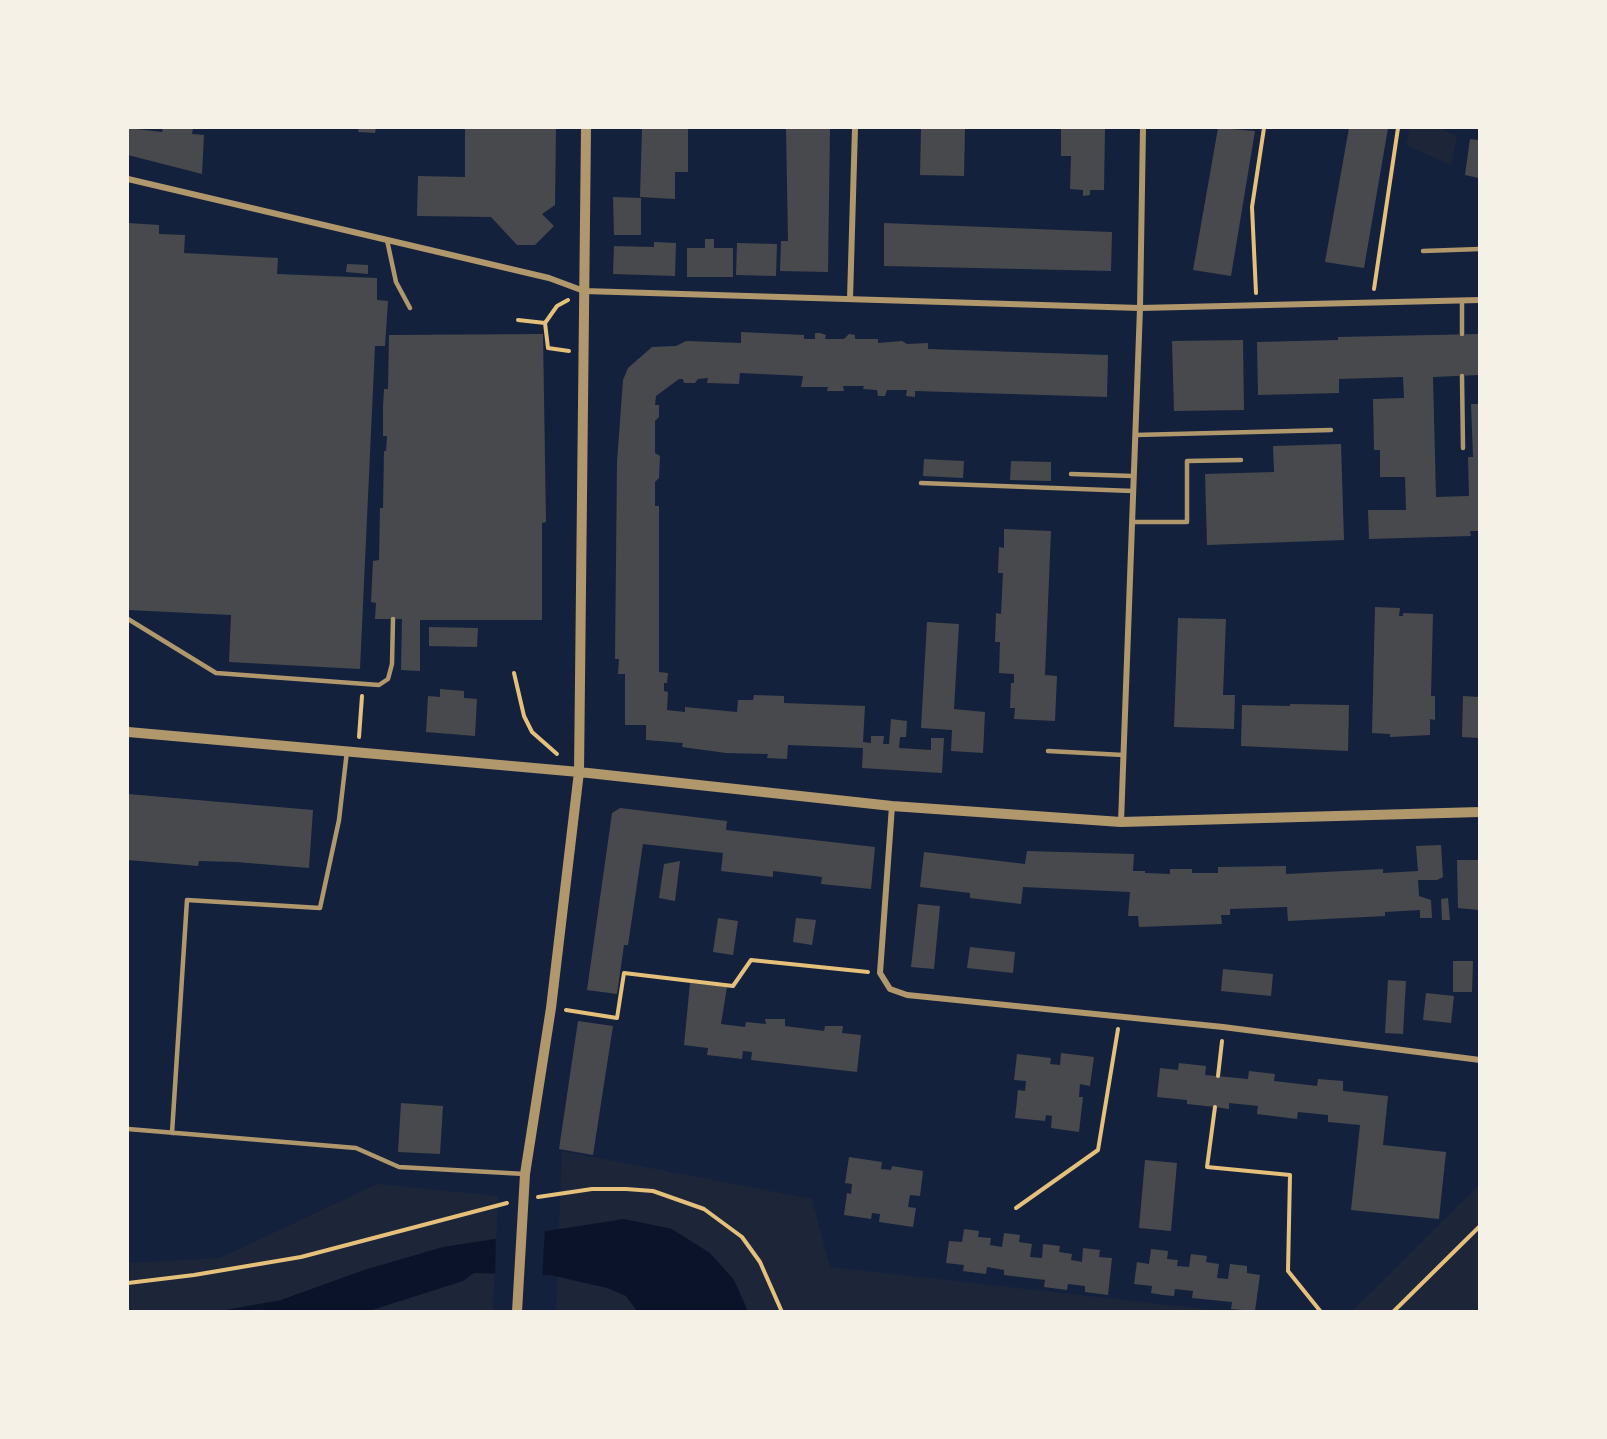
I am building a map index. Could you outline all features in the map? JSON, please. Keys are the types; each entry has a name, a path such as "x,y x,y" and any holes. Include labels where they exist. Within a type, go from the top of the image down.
{"street":[{"path":"517,1311 525,1174 551,1008 579,772 586,128"},
{"path":"850,299 855,128"},
{"path":"1121,822 1140,308 1143,128"},
{"path":"128,179 549,278 584,291 1140,308 1479,300"},
{"path":"128,732 579,772 892,806 1121,822 1479,812"},
{"path":"892,806 880,973 890,989 907,995 1223,1027 1479,1060"}],"lane":[{"path":"387,240 396,282 410,309"},
{"path":"1423,251 1479,249"},
{"path":"1462,300 1462,334"},
{"path":"1462,376 1462,448"},
{"path":"1135,435 1331,430"},
{"path":"1132,522 1187,522 1187,460 1241,460"},
{"path":"1071,474 1133,476"},
{"path":"921,483 1133,491"},
{"path":"128,619 216,673 379,686 388,679 392,664 393,619"},
{"path":"172,1133 187,900 320,908 339,820 347,751"},
{"path":"1048,751 1123,755"},
{"path":"128,1129 356,1148 399,1167 525,1174"}],"path":[{"path":"1257,306 1252,207 1264,128"},
{"path":"1371,304 1398,128"},
{"path":"557,306 545,322 548,348 583,352"},
{"path":"518,320 545,322"},
{"path":"514,673 524,716 532,732"},
{"path":"360,720 361,708"},
{"path":"551,1008 617,1018 624,973 733,986 751,960 880,973"},
{"path":"1016,1208 1098,1150 1120,1017"},
{"path":"1218,1076 1223,1027"},
{"path":"1215,1107 1207,1167 1290,1175 1288,1270 1321,1311"},
{"path":"128,1283 194,1275 301,1257 382,1238 523,1199 592,1190 626,1189 653,1191 704,1209 742,1238 760,1262 782,1311"},
{"path":"1393,1311 1479,1226"}],"shaded area":[{"path":"1410,128 1440,128 1457,136 1451,165 1406,145"},
{"path":"562,1151 812,1199 830,1267 1223,1311 556,1312"},
{"path":"377,1184 498,1196 493,1311 128,1312 128,1263 220,1258"},
{"path":"1479,1185 1479,1311 1352,1311"},
{"path":"624,1219 672,1229 710,1253 734,1280 748,1311 637,1311 626,1296 607,1288 550,1275 474,1273 463,1281 369,1311 214,1312 281,1300 364,1270 443,1247"}],"pier":[{"path":"545,1229 542,1278 495,1277 496,1235"}],"building":[{"path":"128,128 162,132 163,128 193,128 192,134 204,135 202,174 128,155"},
{"path":"359,128 376,128 375,133 358,132"},
{"path":"465,128 556,128 555,205 542,214 554,226 535,245 517,245 491,217 417,216 418,176 465,177"},
{"path":"642,128 688,128 688,172 675,172 675,199 640,197"},
{"path":"786,128 830,128 828,272 780,271 781,241 788,241"},
{"path":"921,128 965,128 964,176 920,175"},
{"path":"1061,128 1105,128 1104,190 1090,190 1090,195 1083,196 1083,190 1070,189 1071,156 1061,156"},
{"path":"1218,128 1255,131 1231,276 1193,270"},
{"path":"1349,128 1388,128 1364,268 1325,262"},
{"path":"1470,139 1479,140 1479,178 1465,175"},
{"path":"613,197 641,198 641,235 614,235"},
{"path":"128,223 159,225 159,234 185,235 184,253 278,258 277,274 377,278 377,300 388,301 385,346 375,346 360,669 229,662 231,615 128,610"},
{"path":"884,223 1112,232 1111,271 884,266"},
{"path":"705,239 714,239 714,248 733,248 733,277 687,277 687,248 705,248"},
{"path":"654,242 676,243 675,276 613,274 614,246 654,247"},
{"path":"737,243 777,244 776,276 736,275"},
{"path":"347,264 368,265 368,274 346,272"},
{"path":"741,332 804,335 804,339 815,339 815,333 826,335 825,339 844,339 849,334 855,335 855,339 878,339 878,343 902,341 907,344 928,343 928,349 1108,355 1107,397 915,391 915,397 906,396 907,390 887,390 885,396 878,396 877,390 863,389 864,386 843,386 844,391 827,391 828,387 801,387 803,376 740,373 739,384 707,383 708,378 698,379 695,383 684,383 683,379 679,379 656,396 655,405 659,405 659,417 655,421 655,453 660,456 659,478 655,482 655,506 659,506 659,672 668,673 667,683 664,683 664,691 668,692 667,710 685,712 685,707 737,712 738,700 753,700 754,695 784,696 784,703 865,706 863,742 871,743 871,736 884,736 883,744 889,744 891,719 907,721 906,737 900,737 899,748 931,750 931,738 944,738 942,773 862,768 863,748 788,745 787,759 767,758 768,754 726,753 682,747 683,743 646,740 646,725 625,725 625,674 618,674 619,659 615,659 617,462 623,380 628,368 652,347 676,346 686,341 741,343"},
{"path":"543,334 546,522 542,523 542,620 420,620 420,671 401,670 402,619 375,619 376,603 371,602 373,561 379,560 380,508 383,508 384,451 386,451 387,436 383,436 383,406 384,389 388,389 389,335"},
{"path":"1479,334 1479,375 1433,377 1436,497 1469,496 1468,457 1473,457 1471,404 1479,404 1479,531 1470,531 1471,536 1369,539 1368,510 1406,510 1405,477 1380,477 1380,450 1374,450 1373,399 1404,398 1403,377 1339,379 1339,393 1258,395 1257,342 1338,340 1338,337"},
{"path":"1243,340 1244,410 1174,411 1172,341"},
{"path":"1341,444 1344,540 1207,545 1205,474 1274,472 1273,446"},
{"path":"924,459 964,461 963,478 923,476"},
{"path":"1011,461 1051,462 1051,481 1010,480"},
{"path":"1004,529 1051,531 1045,675 1057,676 1055,721 1014,719 1015,708 1010,708 1011,683 1014,683 1014,674 999,673 1000,642 995,642 996,613 1001,614 1003,573 998,573 999,547 1004,548"},
{"path":"1375,607 1400,608 1399,616 1403,616 1403,613 1433,614 1431,696 1435,696 1435,720 1430,719 1430,735 1390,737 1390,734 1372,733"},
{"path":"1178,618 1226,619 1223,695 1235,695 1234,729 1174,727"},
{"path":"927,622 959,624 954,709 985,712 983,753 951,751 952,730 921,728"},
{"path":"429,627 478,628 477,647 429,646"},
{"path":"440,689 464,691 464,698 477,699 475,736 426,732 428,696 440,697"},
{"path":"1463,696 1479,697 1479,738 1462,737"},
{"path":"1290,704 1349,705 1348,751 1241,746 1242,705 1290,706"},
{"path":"128,794 313,810 309,868 199,861 198,866 128,860"},
{"path":"620,808 727,821 726,830 875,847 871,889 821,884 822,877 773,871 773,877 721,871 723,853 643,844 628,945 624,945 617,994 587,990 612,813"},
{"path":"1441,845 1443,877 1437,880 1418,880 1419,896 1431,900 1432,918 1420,918 1420,910 1385,912 1385,916 1288,921 1287,907 1230,909 1230,915 1221,915 1222,924 1139,927 1138,916 1128,916 1130,892 1023,887 1021,904 970,898 970,893 920,887 924,852 1025,864 1027,851 1134,854 1133,871 1145,871 1145,873 1170,874 1170,869 1192,869 1192,873 1218,873 1218,867 1286,866 1286,874 1383,869 1383,873 1418,871 1416,846"},
{"path":"1457,860 1479,860 1479,910 1458,908"},
{"path":"680,861 675,901 659,898 664,864"},
{"path":"1448,898 1450,920 1442,920 1441,899"},
{"path":"918,904 940,906 934,969 911,967"},
{"path":"718,918 738,921 733,955 713,952"},
{"path":"796,918 816,920 812,945 793,942"},
{"path":"970,947 1015,952 1013,973 967,968"},
{"path":"1453,961 1473,961 1472,992 1453,992"},
{"path":"1223,969 1273,974 1271,996 1221,991"},
{"path":"1388,980 1406,981 1403,1034 1385,1033"},
{"path":"690,983 727,987 721,1024 745,1027 746,1022 766,1024 765,1019 785,1019 785,1026 824,1031 825,1026 843,1026 842,1033 861,1035 857,1072 751,1060 752,1052 743,1051 742,1059 707,1055 708,1048 684,1045"},
{"path":"1426,993 1454,996 1451,1023 1423,1020"},
{"path":"578,1021 613,1026 593,1155 559,1149"},
{"path":"1061,1053 1094,1057 1090,1086 1080,1084 1079,1097 1083,1097 1079,1132 1051,1128 1052,1116 1046,1115 1045,1121 1015,1118 1018,1090 1025,1091 1026,1081 1014,1080 1017,1054 1051,1058 1050,1064 1060,1065"},
{"path":"1179,1063 1206,1066 1205,1075 1248,1079 1249,1071 1275,1074 1274,1081 1317,1086 1318,1079 1343,1081 1343,1091 1388,1096 1383,1145 1446,1152 1439,1219 1351,1210 1360,1125 1328,1122 1328,1115 1298,1112 1297,1119 1257,1114 1258,1106 1229,1103 1229,1109 1187,1104 1187,1100 1157,1097 1160,1068 1178,1070"},
{"path":"401,1103 443,1106 440,1154 398,1152"},
{"path":"849,1157 882,1162 881,1169 891,1170 892,1166 923,1171 920,1196 910,1195 908,1207 916,1208 913,1227 879,1222 880,1214 872,1213 871,1219 844,1215 847,1193 851,1194 852,1184 845,1183"},
{"path":"1145,1160 1177,1163 1171,1231 1139,1228"},
{"path":"964,1229 979,1231 978,1237 991,1238 990,1245 1002,1247 1004,1233 1020,1235 1019,1242 1032,1244 1030,1257 1042,1258 1043,1244 1060,1246 1059,1252 1072,1254 1071,1260 1082,1262 1083,1248 1100,1250 1099,1257 1112,1258 1108,1295 1085,1292 1085,1286 1068,1284 1067,1290 1044,1287 1045,1280 1004,1275 1004,1270 987,1267 986,1274 963,1271 964,1265 946,1263 949,1241 962,1242"},
{"path":"1151,1249 1168,1251 1167,1259 1178,1260 1177,1266 1189,1267 1191,1254 1207,1256 1206,1262 1219,1264 1217,1278 1228,1279 1230,1264 1247,1266 1247,1273 1260,1275 1255,1311 1231,1309 1232,1302 1192,1298 1193,1291 1175,1289 1174,1296 1163,1295 1151,1293 1152,1286 1134,1284 1137,1262 1149,1264"}]}
